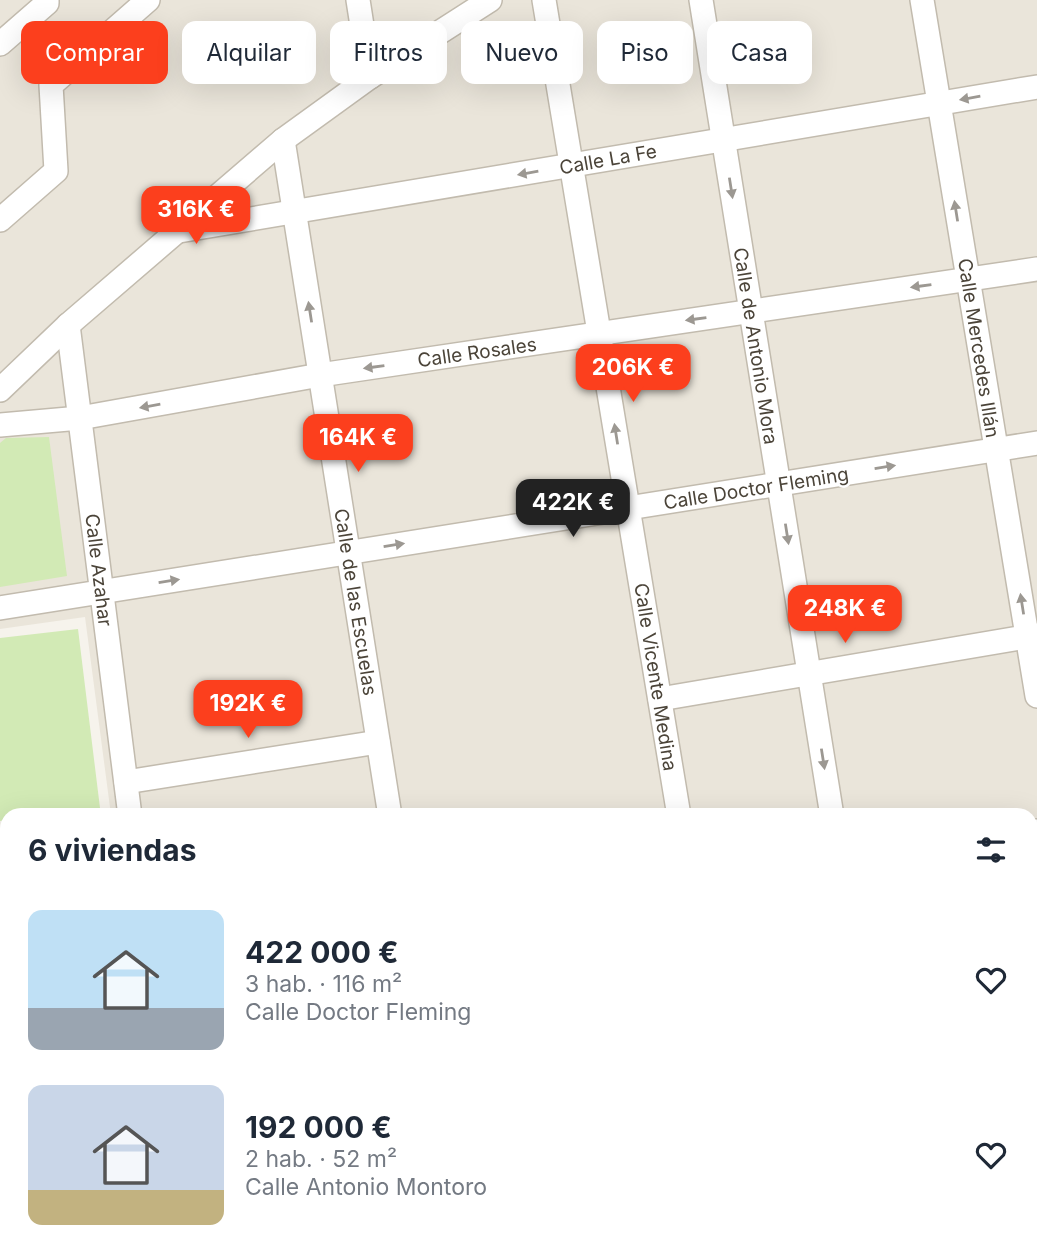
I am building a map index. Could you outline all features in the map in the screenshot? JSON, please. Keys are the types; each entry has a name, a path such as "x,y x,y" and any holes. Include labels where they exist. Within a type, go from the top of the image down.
{"street":[{"path":"0,44 47,3 47,0"},
{"path":"0,220 56,171 51,85 148,0"},
{"path":"358,0 361,21"},
{"path":"447,28 490,0"},
{"name":"Calle Vicente Medina","path":"544,0 677,808"},
{"name":"Calle de Antonio Mora","path":"701,0 831,808"},
{"name":"Calle Mercedes Illán","path":"922,0 996,450 1032,635 1037,696"},
{"path":"0,390 68,325 283,140 360,84"},
{"name":"Calle La Fe","path":"179,232 1037,87"},
{"name":"Calle de las Escuelas","path":"283,140 389,808"},
{"name":"Calle Rosales","path":"0,425 80,418 320,375 1037,269"},
{"name":"Calle Azahar","path":"68,325 129,808"},
{"name":"Calle Doctor Fleming","path":"0,608 1037,443"},
{"path":"660,699 1032,635"},
{"path":"126,782 378,741"}],"shaded area":[{"path":"0,0 1037,0 1037,808 110,808 85,617 0,629"}],"green space":[{"path":"49,437 67,576 0,587 0,443 6,438"},
{"path":"78,629 100,808 0,808 0,638"}]}
